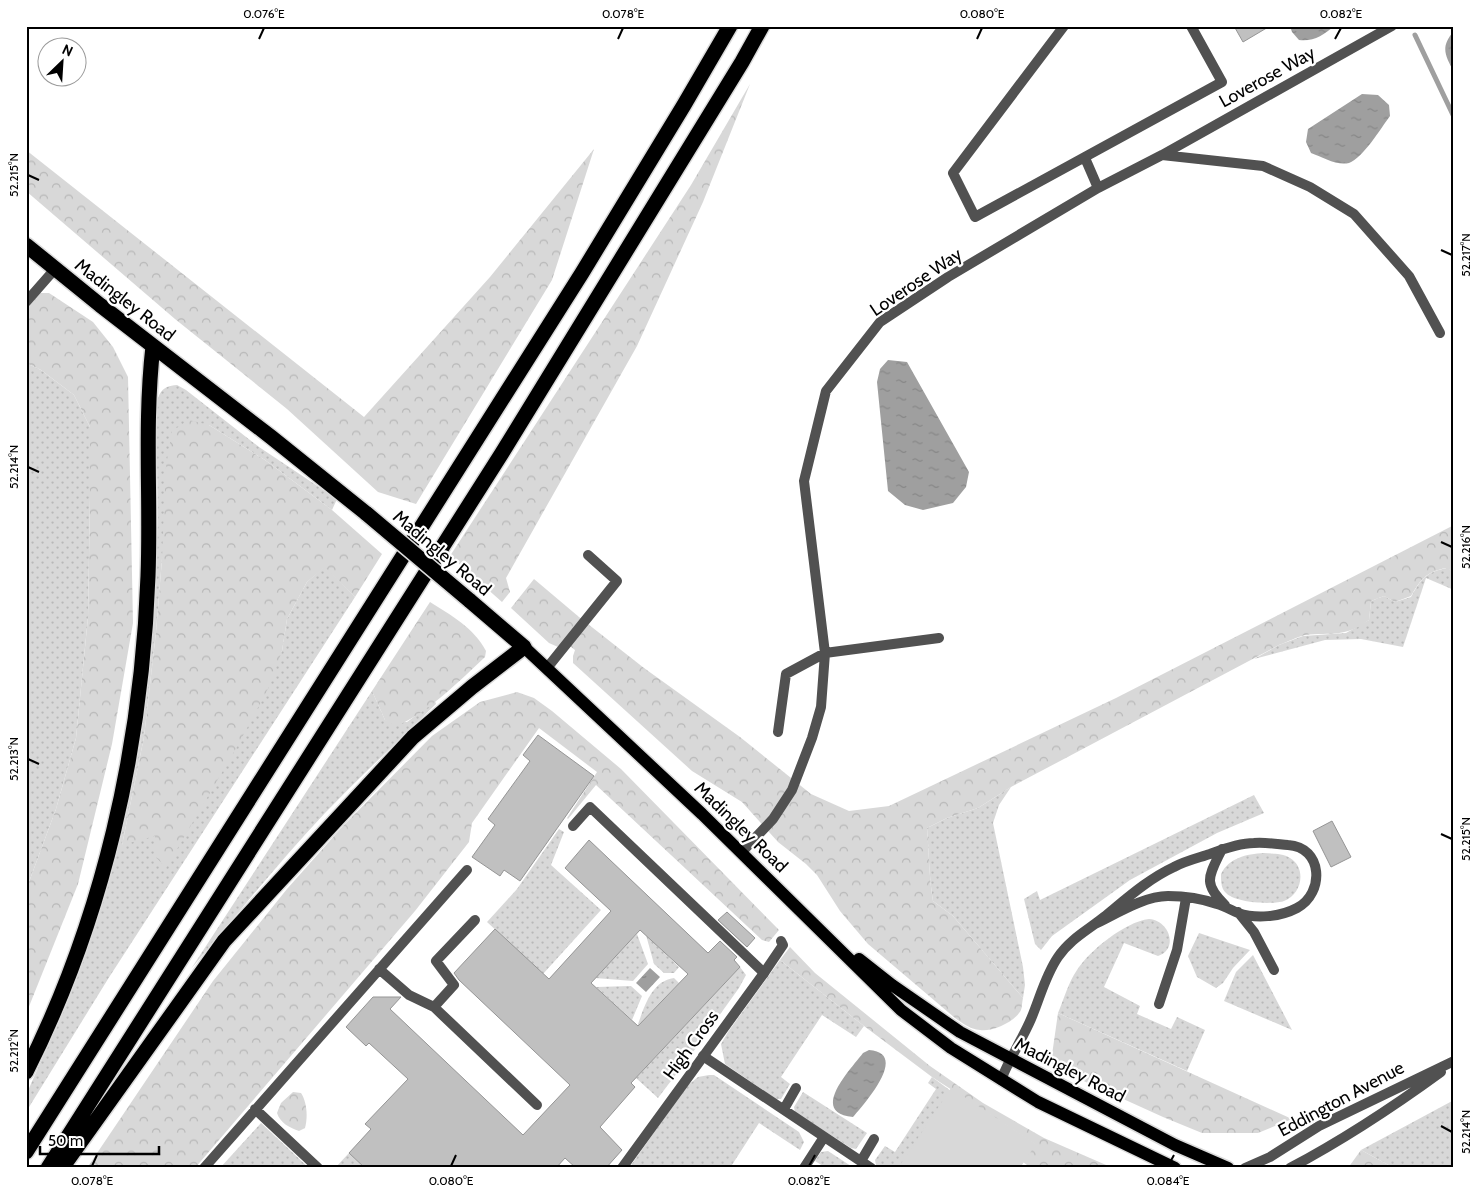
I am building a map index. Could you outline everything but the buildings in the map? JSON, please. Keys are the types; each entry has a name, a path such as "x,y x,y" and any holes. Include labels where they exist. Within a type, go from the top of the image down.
{"highway":[{"path":"26,1152 582,273 684,106 730,26"},
{"path":"48,1168 502,453 742,62 762,26"},
{"name":"Madingley Road","path":"26,245 367,514 524,647"},
{"path":"26,1072 40,1044 70,972 92,909 109,850 125,780 136,712 144,642 148,576 147,416 152,346"},
{"path":"62,1168 224,941 413,737 472,687 524,647"}],"main road":[{"name":"Madingley Road","path":"524,647 696,809 901,1010 951,1048 1038,1102 1174,1168"},
{"name":"Madingley Road","path":"808,918 907,995 960,1032 1175,1144 1228,1168"}],"street":[{"path":"1064,26 953,173 975,217 1222,82 1191,26"},
{"name":"Loverose Way","path":"741,853 773,819 792,790 812,738 820,707 825,653 804,481 826,391 880,322 948,277 1098,188 1162,155 1392,26"},
{"path":"1162,155 1263,166 1310,187 1354,214 1409,276 1440,333"},
{"path":"1085,158 1098,188"},
{"path":"26,302 55,269"},
{"path":"547,668 617,581 588,555"},
{"path":"778,732 786,674 825,653 939,638"},
{"path":"573,826 590,807 764,974"},
{"path":"1001,1080 1009,1059 1031,1019 1050,969 1059,955 1076,936 1095,924 1149,882 1175,866 1222,849 1252,843 1292,845 1303,849 1312,859 1316,869 1316,885 1310,898 1298,908 1280,914 1264,916 1240,913 1216,903 1167,896 1140,902 1095,924"},
{"path":"1222,849 1209,877 1210,887 1225,905 1240,913 1254,932 1274,970"},
{"path":"204,1168 467,870"},
{"path":"1159,1004 1177,950 1186,898"},
{"path":"434,1007 454,985 436,962 475,920"},
{"name":"High Cross","path":"622,1168 764,974 783,946 781,941"},
{"path":"379,969 409,995 434,1007 537,1105"},
{"path":"703,1056 871,1168"},
{"name":"Eddington Avenue","path":"1245,1168 1270,1157 1319,1126 1454,1062"},
{"name":"Eddington Avenue","path":"1290,1168 1406,1098 1454,1062"},
{"path":"784,1109 796,1088"},
{"path":"255,1109 318,1168"},
{"path":"804,1168 824,1137"},
{"path":"860,1161 874,1139"}],"green space":[{"path":"750,84 703,202 637,346 506,578 510,592 502,602 450,556 691,185"},
{"path":"594,149 552,280 416,504 378,492 287,409 175,319 26,191 26,150 364,417 490,277"},
{"path":"26,293 49,293 93,322 113,347 128,377 133,623 112,744 78,884 26,1014 26,890 56,809 76,738 88,617 90,427 74,395 41,370 26,363"},
{"path":"26,363 41,370 74,395 90,427 90,497 88,617 76,738 56,809 26,890"},
{"path":"177,385 259,447 337,499 332,510 265,460 209,425 162,559 144,737 122,845 282,651 287,619 307,582 325,566 355,597 108,979 26,1112 26,1095 66,1005 102,905 117,849 140,745 154,606 158,519 156,409 161,392 167,387"},
{"path":"189,420 209,425 265,460 332,510 382,554 355,597 325,567 307,582 287,619 282,651 270,685 238,745 166,868 155,856 155,836 122,845 144,737 162,559 166,466 172,431"},
{"path":"1454,525 1454,572 1446,568 1429,574 1421,581 1411,596 1395,602 1384,596 1371,601 1369,620 1353,630 1305,635 1279,645 1011,787 978,808 947,818 927,828 933,901 953,916 1023,998 1021,1010 1014,1018 1003,1025 985,1030 963,1024 868,944 840,911 817,875 778,842 742,802 692,771 573,663 575,650 566,643 558,647 549,643 511,608 534,579 644,668 740,737 811,794 849,811 889,806 1116,698"},
{"path":"1447,568 1454,572 1454,590 1426,578 1403,647 1361,639 1325,640 1254,659 1279,645 1303,636 1346,633 1369,620 1371,601 1384,596 1395,602 1411,597 1425,577"},
{"path":"430,602 454,617 475,635 486,651 485,657 431,705 419,714 396,726 385,720 372,691"},
{"path":"372,691 385,720 407,722 435,701 436,704 325,813 191,969"},
{"path":"517,692 534,698 552,711 621,769 779,930 769,942 762,940 596,785 568,819 597,772 539,728 472,823 469,842 415,911 195,1168 87,1168 213,981 287,889 342,827 432,736 480,702"},
{"path":"1011,787 999,805 993,823 1023,967 1025,985 1023,998 953,916 933,901 927,828 947,818 978,808"},
{"path":"1254,795 1264,813 1217,833 1130,880 1052,936 1041,950 1035,944 1024,899 1037,891 1040,900"},
{"path":"559,829 564,832 551,865 601,910 543,974 487,922 517,889"},
{"path":"1264,853 1287,856 1299,868 1300,881 1295,893 1290,898 1284,901 1262,903 1236,899 1225,892 1222,886 1221,874 1229,864 1251,854"},
{"path":"1149,919 1157,921 1167,930 1170,942 1168,948 1158,956 1124,943 1104,987 1140,1006 1137,1014 1171,1029 1177,1017 1205,1030 1187,1071 1058,1013 1074,975 1090,954 1109,938 1129,925"},
{"path":"1199,933 1250,950 1233,968 1223,983 1216,988 1197,977 1188,956"},
{"path":"637,934 648,964 633,981 595,978"},
{"path":"646,935 679,967 674,973 664,973 654,964"},
{"path":"790,947 815,973 930,1066 983,1103 1044,1138 1113,1168 1031,1168 1023,1162 1035,1144 932,1077 780,960"},
{"path":"1253,955 1292,1030 1224,1001 1236,972"},
{"path":"780,960 864,1026 856,1037 822,1015 781,1077 790,1084 781,1099 776,1099 725,1064 721,1044"},
{"path":"740,967 746,975 739,988 658,1098 636,1078"},
{"path":"674,978 679,983 637,1027 654,990 666,980"},
{"path":"631,986 642,996 632,1020 596,987"},
{"path":"1058,1013 1292,1119 1258,1133 1202,1133 1163,1117 1055,1068 1051,1062"},
{"path":"714,1075 799,1132 804,1142 800,1150 759,1123 730,1168 629,1168 687,1086 698,1077"},
{"path":"932,1077 951,1091 900,1168 880,1168 876,1165 875,1160 885,1146 895,1152 936,1089 928,1083"},
{"path":"951,1088 1036,1144 1020,1168 898,1168"},
{"path":"293,1092 301,1093 306,1105 305,1128 299,1131 289,1127 278,1117 277,1113 281,1103"},
{"path":"803,1092 867,1133 856,1149 851,1148 795,1112 794,1107"},
{"path":"1454,1100 1454,1168 1394,1168 1361,1150"},
{"path":"261,1123 309,1168 220,1168"},
{"path":"1361,1150 1394,1168 1348,1168"},
{"path":"828,1151 854,1168 826,1168 815,1161 821,1152"},
{"path":"349,1153 365,1168 335,1168"}],"water":[{"path":"1290,26 1334,26 1318,37 1309,40 1299,40 1292,32"},
{"path":"1454,31 1454,72 1446,56 1445,47"},
{"path":"1362,94 1378,95 1389,105 1390,116 1366,149 1354,160 1344,164 1311,153 1306,142 1308,129"},
{"path":"888,360 907,362 969,472 966,487 953,503 923,510 905,505 888,491 877,382 880,369"},
{"path":"650,968 660,977 646,992 636,983"},
{"path":"869,1050 881,1053 885,1060 885,1069 874,1091 853,1117 840,1114 834,1108 833,1099 837,1090 863,1053"}],"waterway":[{"path":"1415,35 1454,117"}]}
